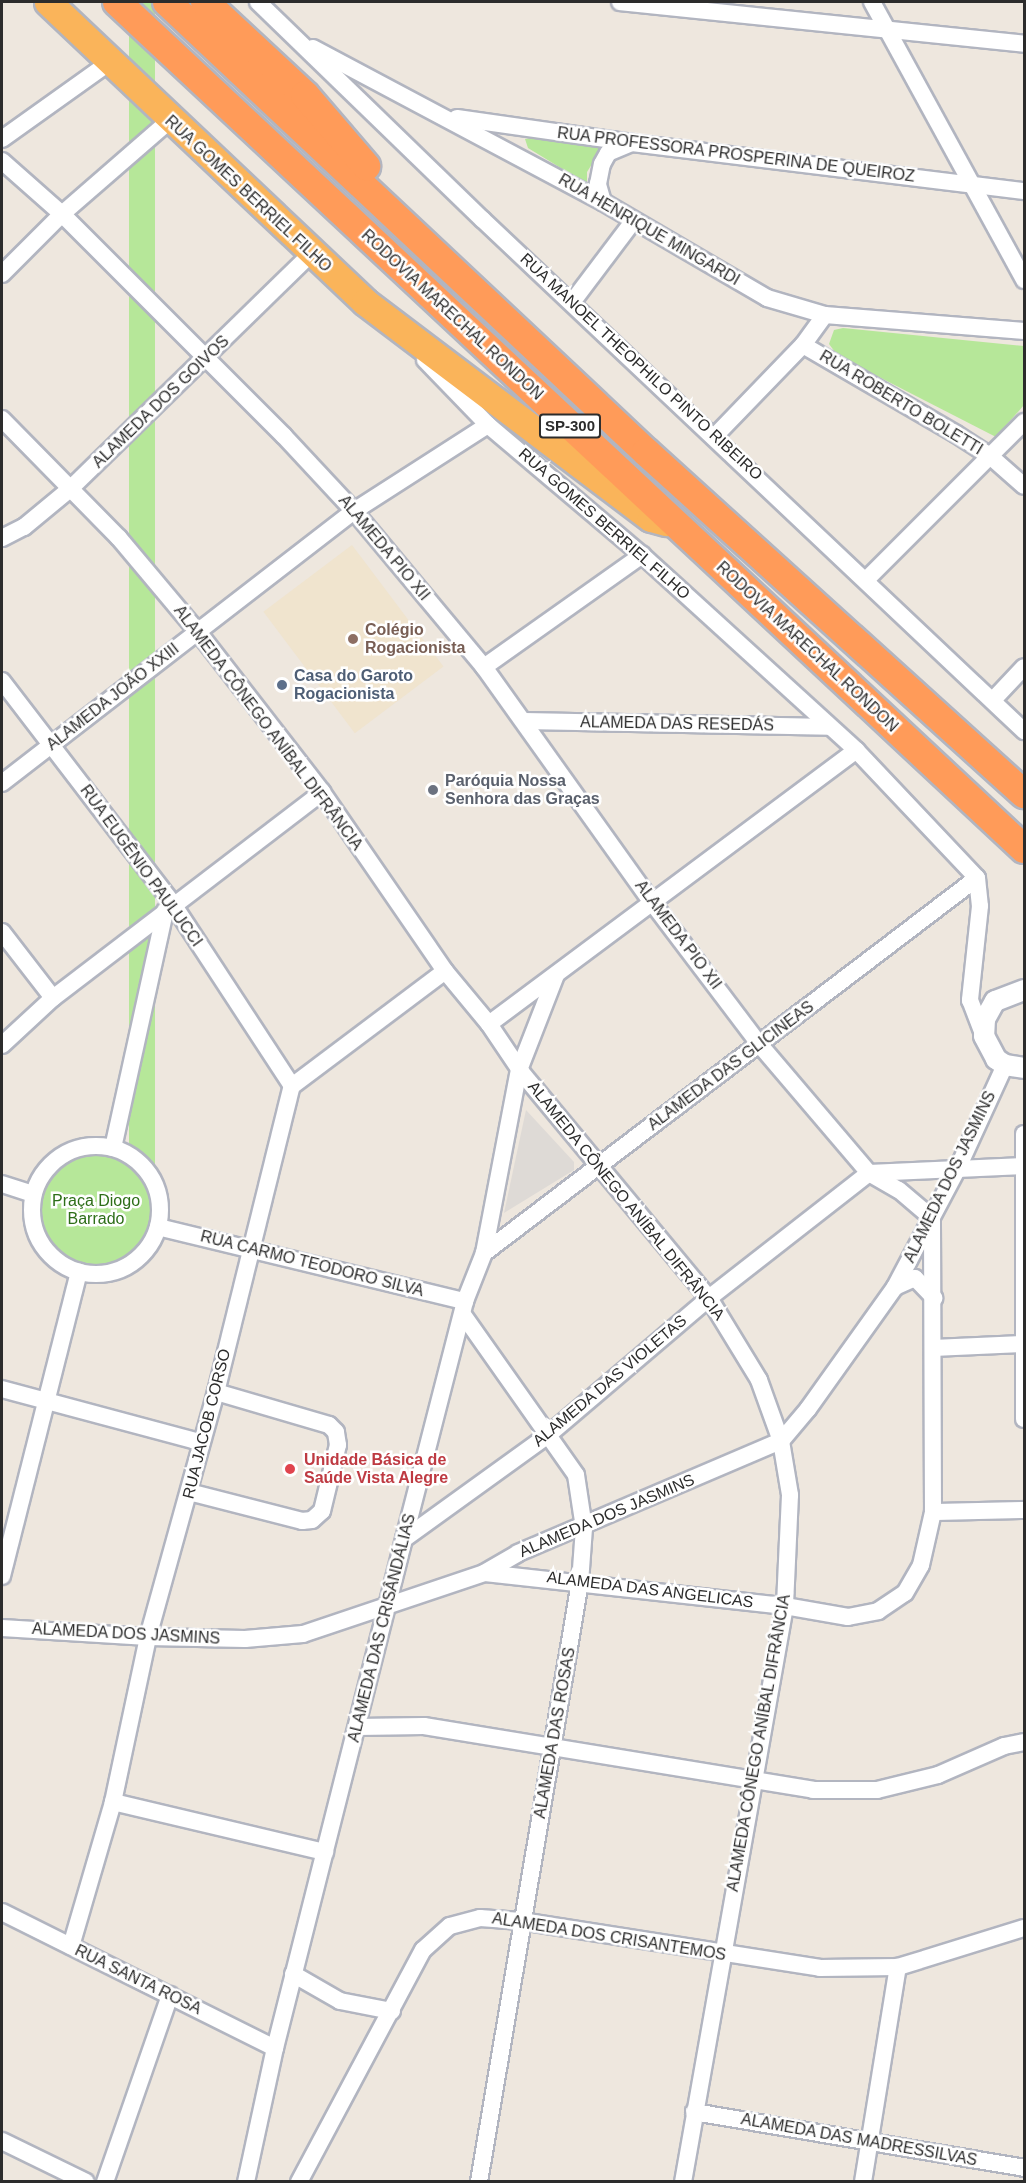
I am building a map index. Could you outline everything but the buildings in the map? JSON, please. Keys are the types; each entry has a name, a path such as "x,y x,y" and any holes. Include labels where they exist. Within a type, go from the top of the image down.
{"highway":[{"name":"RUA GOMES BERRIEL FILHO","path":"48,2 169,121 311,254 377,312"},
{"name":"RODOVIA MARECHAL RONDON","path":"117,2 1024,849"},
{"name":"RODOVIA MARECHAL RONDON","path":"167,2 646,452 1024,794"},
{"path":"205,2 305,95 472,287"},
{"path":"377,312 431,349 651,518 678,526"}],"street":[{"name":"RUA MANOEL THEOPHILO PINTO RIBEIRO","path":"258,2 482,219 573,301 1024,731"},
{"path":"620,2 1024,44"},
{"path":"872,2 975,186 1024,280"},
{"name":"RUA HENRIQUE MINGARDI","path":"299,41 447,116 603,202 767,298 825,315 1024,331"},
{"path":"2,139 110,62"},
{"name":"RUA PROFESSORA PROSPERINA DE QUEIROZ","path":"447,116 632,143 1024,191"},
{"path":"2,274 62,214 169,121"},
{"path":"603,202 598,184 602,164 608,153 632,143"},
{"name":"ALAMEDA PIO XII","path":"2,161 62,214 354,511 484,667 654,904 760,1045 869,1173 899,1190 932,1218"},
{"path":"573,301 634,220"},
{"name":"ALAMEDA DOS GOIVOS","path":"2,538 24,526 70,489 207,360 311,254"},
{"name":"RUA GOMES BERRIEL FILHO","path":"377,312 488,425 642,555 856,750 977,878"},
{"path":"715,436 803,345 825,315"},
{"name":"RUA ROBERTO BOLETTI","path":"803,345 990,456 1024,486"},
{"name":"ALAMEDA CÔNEGO ANÍBAL DIFRÂNCIA","path":"2,419 119,538 198,632 321,792 445,971 489,1024 519,1070 597,1167 709,1298 759,1380 781,1440 790,1495 785,1606 752,1780 684,2181"},
{"path":"867,579 1024,422"},
{"name":"ALAMEDA JOÃO XXIII","path":"2,783 354,511 488,425"},
{"path":"484,667 642,555"},
{"path":"993,700 1024,667"},
{"name":"RUA EUGÊNIO PAULUCCI","path":"2,681 169,907 292,1086"},
{"name":"ALAMEDA DAS RESEDÁS","path":"524,721 830,727"},
{"path":"489,1024 654,904 856,750"},
{"path":"2,1045 53,998 321,792"},
{"path":"977,878 980,906 970,991 974,1017 984,1036"},
{"name":"ALAMEDA DAS GLICINEAS","path":"484,1253 977,878"},
{"path":"113,1148 169,907"},
{"path":"2,932 53,998"},
{"path":"292,1086 445,971"},
{"name":"ALAMEDA DAS CRISÂNDÁLIAS","path":"246,2181 293,1974 358,1727 404,1539 464,1308 484,1253 519,1070 556,975"},
{"path":"984,1036 985,1019 995,1001 1024,990"},
{"name":"ALAMEDA DOS JASMINS","path":"2,1628 148,1637 245,1639 303,1634 484,1573 518,1553 584,1528 781,1440 808,1409 895,1287 1015,1067 991,1053 984,1036"},
{"name":"RUA JACOB CORSO","path":"71,1946 113,1802 148,1637 189,1492 200,1442 216,1392 292,1086"},
{"path":"1024,1134 1024,1161"},
{"path":"93,1146 113,1148 132,1156 147,1170 157,1188 158,1227 150,1246 136,1260 119,1270 99,1274 79,1272 61,1264 46,1251 36,1233 32,1214 33,1194 42,1175 55,1160 73,1150 93,1146"},
{"path":"869,1173 1024,1166"},
{"name":"ALAMEDA DAS VIOLETAS","path":"404,1539 547,1436 709,1298 869,1173"},
{"path":"1024,1174 1022,1344 1024,1419"},
{"path":"2,1184 33,1194"},
{"name":"ALAMEDA DAS ANGELICAS","path":"484,1573 580,1581 785,1606 848,1617 878,1611 905,1593 921,1565 933,1512 932,1218"},
{"name":"RUA CARMO TEODORO SILVA","path":"158,1227 250,1249 464,1308"},
{"path":"2,1576 79,1272"},
{"path":"895,1287 915,1278 934,1298"},
{"name":"ALAMEDA DAS ROSAS","path":"464,1308 547,1436 576,1475 584,1528 580,1581 554,1747 521,1921 479,2181"},
{"path":"933,1348 1022,1344"},
{"path":"2,1389 200,1442"},
{"path":"189,1492 302,1521 312,1520 321,1511 338,1445 336,1432 329,1425 216,1392"},
{"path":"933,1512 1024,1510"},
{"path":"518,1553 523,1575"},
{"path":"358,1727 424,1726 813,1790 877,1790 938,1775 1004,1746 1024,1742"},
{"path":"113,1802 325,1852"},
{"name":"RUA SANTA ROSA","path":"2,1912 275,2048"},
{"name":"ALAMEDA DOS CRISANTEMOS","path":"298,2181 392,2012 423,1950 450,1926 480,1918 521,1921 723,1955 820,1968 898,1967 1024,1928"},
{"path":"863,2181 898,1967"},
{"path":"293,1974 340,2001 392,2012"},
{"path":"105,2181 170,1995"},
{"name":"ALAMEDA DAS MADRESSILVAS","path":"694,2112 1024,2168"},
{"path":"2,2141 86,2181"}],"shaded area":[{"name":"Colégio Rogacionista","path":"352,545 443,666 355,733 263,612"},
{"path":"526,1110 574,1162 574,1170 504,1213"}],"green space":[{"path":"129,2 155,2 155,1225 129,1225"},
{"path":"537,137 602,148 587,172 587,184 528,148 525,139"},
{"path":"843,328 1024,346 1024,405 996,437 838,356 829,344 834,330"},
{"name":"Praça Diogo Barrado","path":"96,1149 119,1153 139,1167 153,1187 157,1210 153,1233 139,1253 119,1267 96,1271 73,1267 53,1253 39,1233 35,1210 39,1187 53,1167 73,1153"}],"place":[{"name":"Colégio Rogacionista","path":"353,639"},
{"name":"Casa do Garoto Rogacionista","path":"282,685"},
{"name":"Paróquia Nossa Senhora das Graças","path":"433,790"},
{"name":"Unidade Básica de Saúde Vista Alegre","path":"290,1469"}]}
